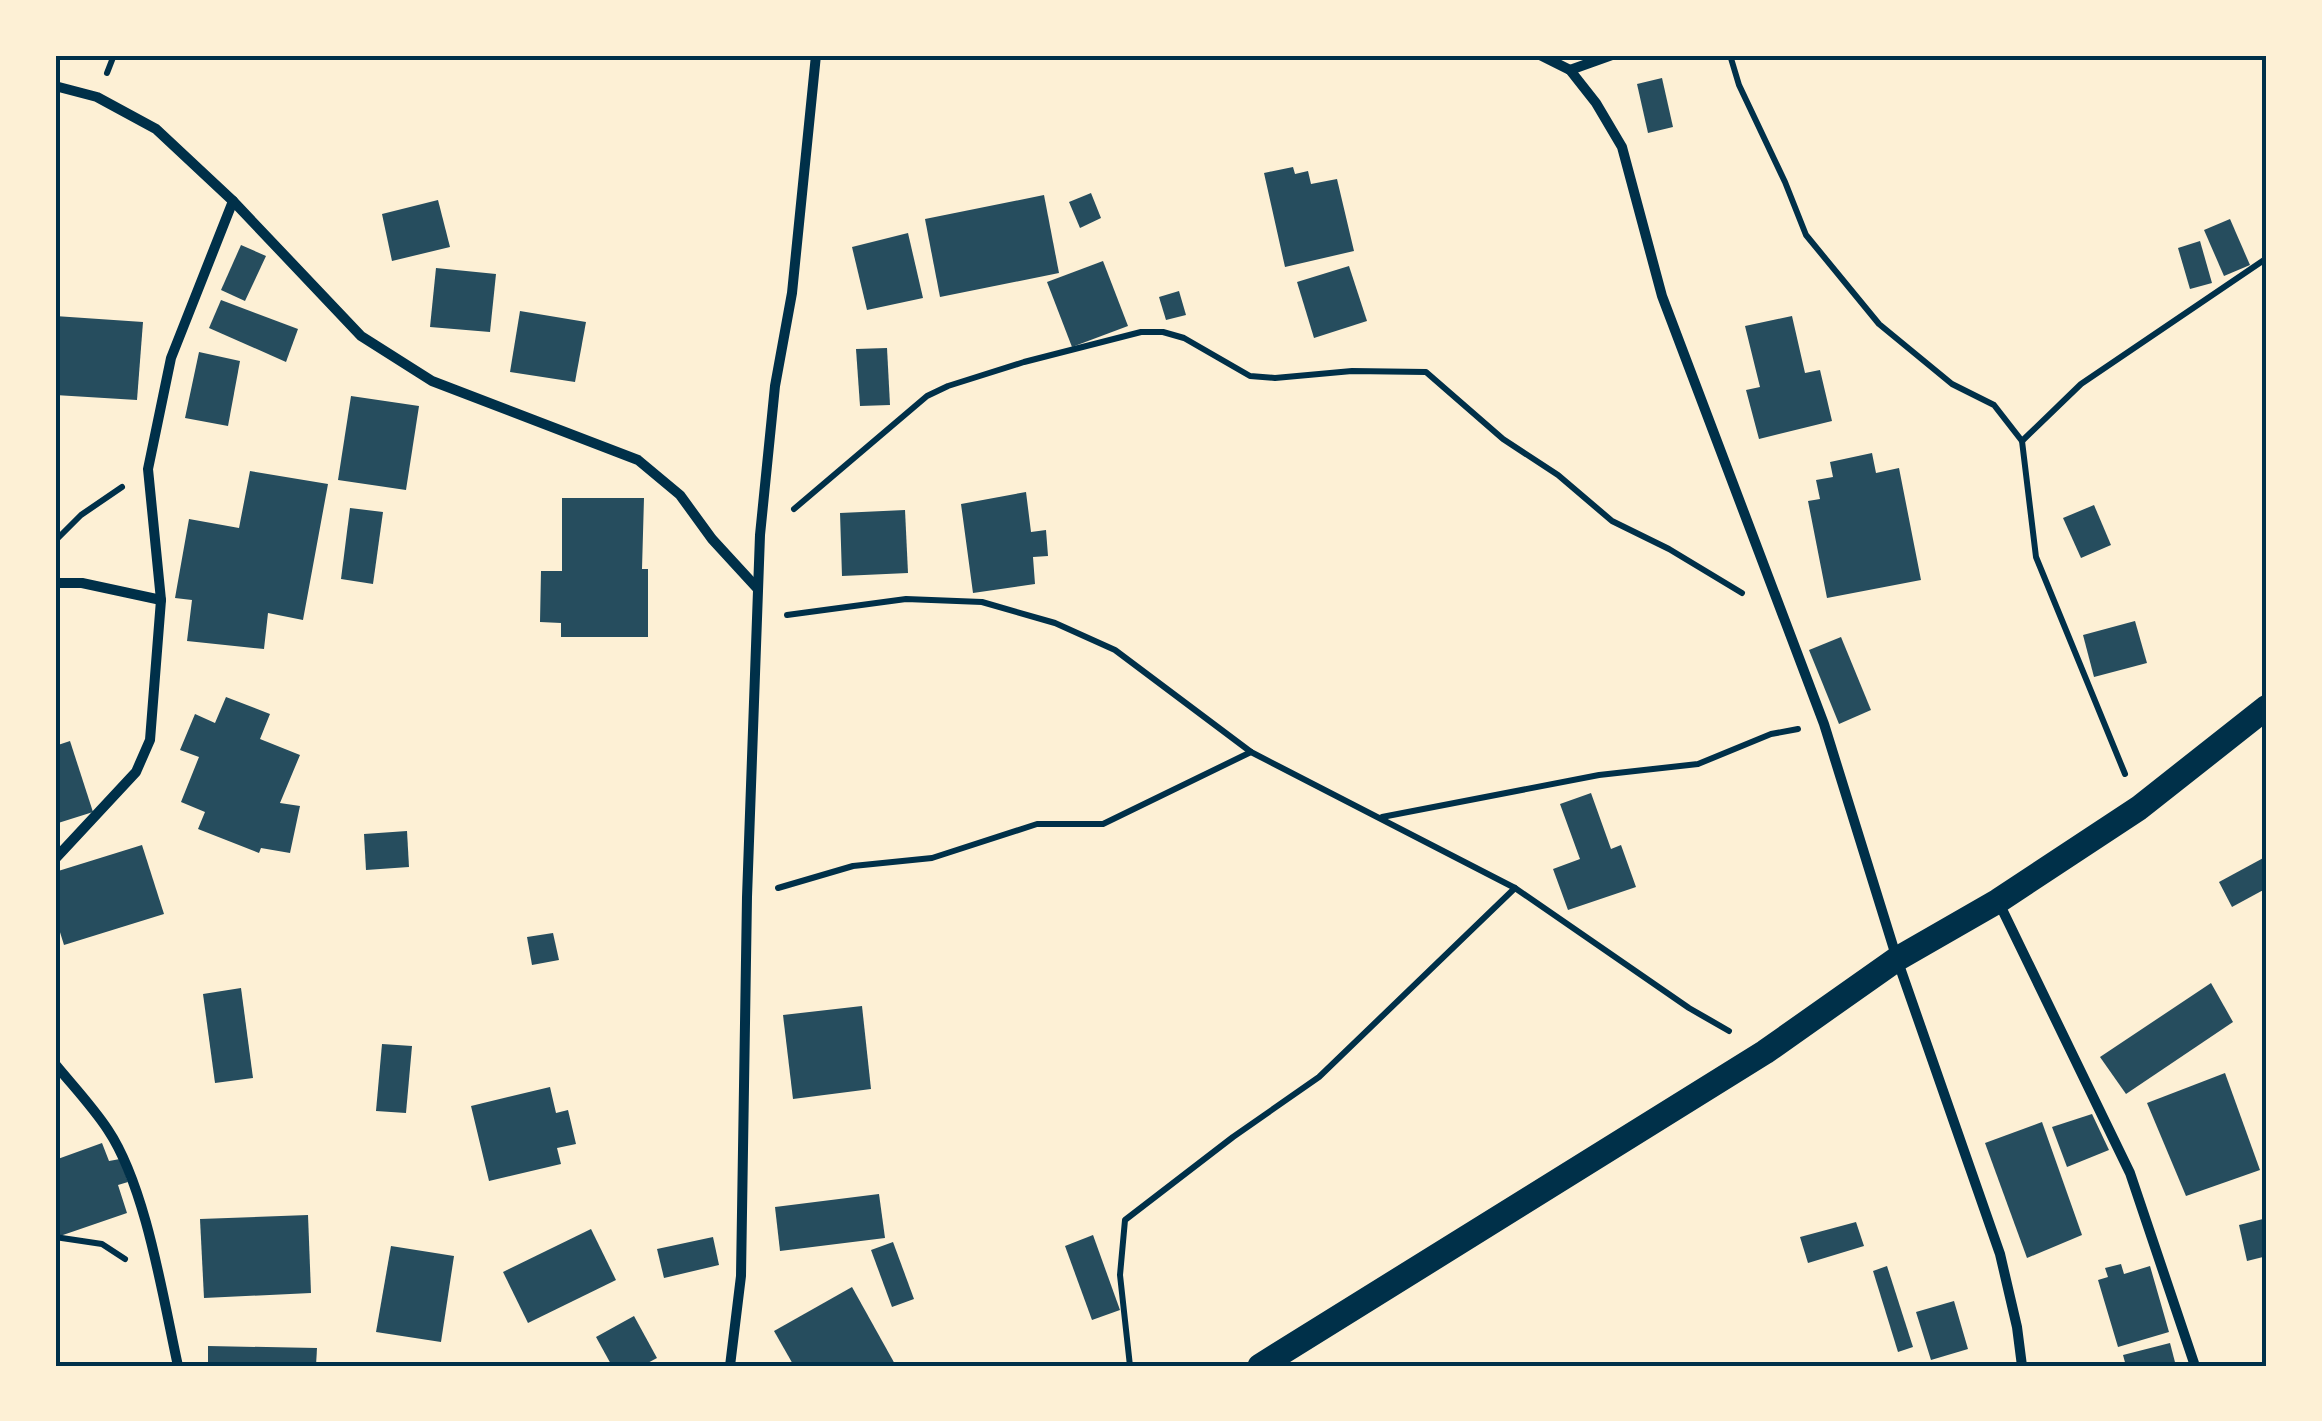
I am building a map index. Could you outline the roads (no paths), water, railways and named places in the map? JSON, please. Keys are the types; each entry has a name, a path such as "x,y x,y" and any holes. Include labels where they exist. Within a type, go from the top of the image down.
{"main road":[{"path":"1260,1366 1765,1052 1897,960 1998,901 2139,808 2264,715"}],"street":[{"path":"730,1366 741,1276 747,897 760,535 775,386 792,293 816,55"},
{"path":"1540,55 1570,70 1622,148 1662,296 1824,724 1897,960 2000,1254 2022,1366"},
{"path":"1570,70 1612,55"},
{"path":"55,86 97,97 156,128 233,201 361,336 432,381 638,460 680,495 757,588"},
{"path":"55,860 136,772 150,740 162,600 148,469 171,358 233,201"},
{"path":"55,583 82,583 162,600"},
{"path":"1998,901 2130,1173 2194,1366"},
{"path":"55,1064 109,1130 127,1166 178,1366"}]}
